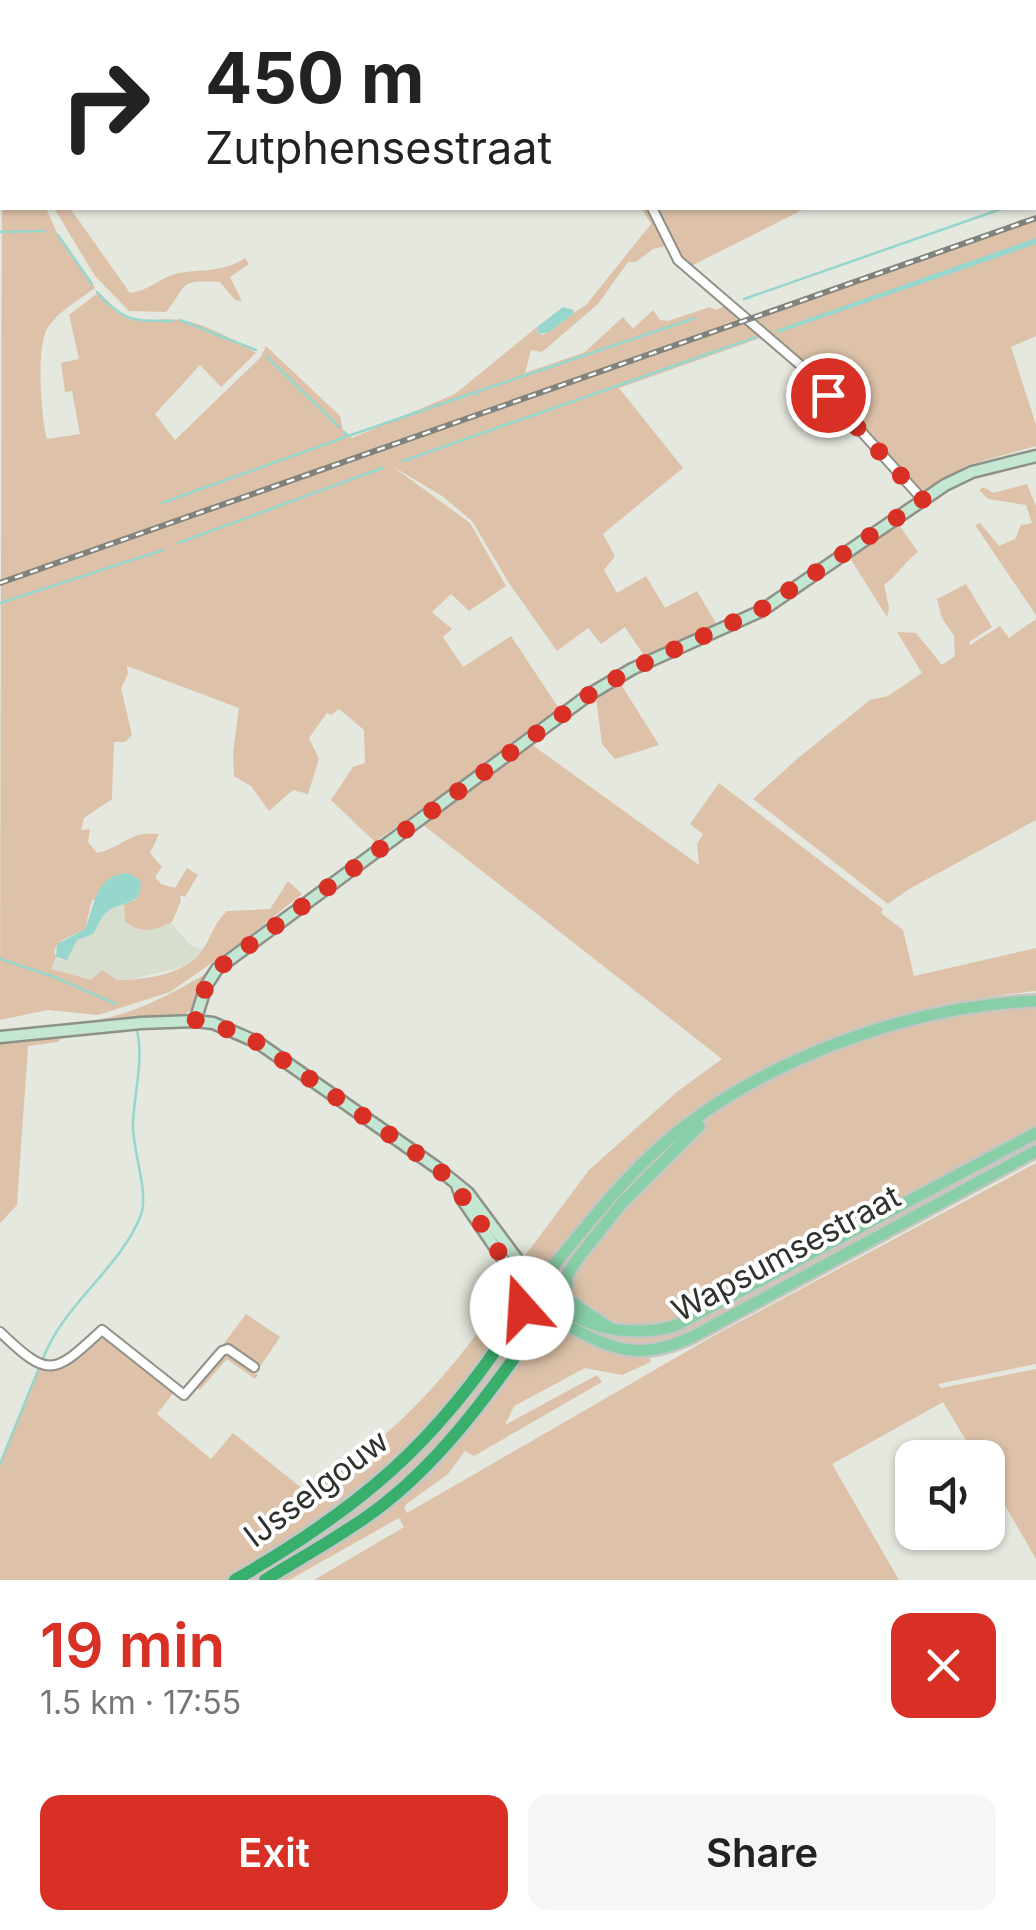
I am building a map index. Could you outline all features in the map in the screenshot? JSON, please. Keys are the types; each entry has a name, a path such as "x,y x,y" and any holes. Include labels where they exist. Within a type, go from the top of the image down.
{"highway":[{"name":"IJsselgouw","path":"235,1580 319,1529 387,1476 470,1389 519,1316"},
{"name":"IJsselgouw","path":"265,1580 342,1534 404,1486 461,1428 537,1321"}],"main road":[{"path":"537,1321 519,1316 531,1283 660,1148 745,1089 805,1056 877,1029 972,1007 1036,1002"},
{"path":"537,1321 563,1302 586,1249 655,1166 745,1089"},
{"name":"Wapsumsestraat","path":"563,1302 594,1326 642,1332 675,1326 1036,1133"},
{"name":"Wapsumsestraat","path":"563,1302 610,1348 636,1351 667,1347 1036,1151"},
{"path":"531,1283 553,1290 563,1302"},
{"path":"531,1283 527,1308 537,1321"}],"street":[{"path":"653,210 678,260 805,369 923,500"},
{"path":"195,1020 206,986 217,969 590,694 632,669 760,610 923,500 972,472 1036,456"},
{"path":"0,1036 195,1020 257,1042 436,1167 476,1203 531,1283"},
{"path":"458,1187 499,1253 531,1283"},
{"path":"0,1332 35,1363 50,1366 70,1360 102,1330 184,1395 222,1351 228,1349 254,1366"}],"shaded area":[{"path":"2,210 47,210 57,233 95,288 56,317 44,338 41,383 47,439 80,434 72,391 65,392 61,363 79,359 69,315 99,292 121,315 131,319 191,322 256,353 221,387 200,365 155,414 175,440 261,357 266,346 340,416 343,430 352,438 455,394 537,327 537,333 542,335 586,305 651,224 642,210 649,210 667,246 653,249 636,262 628,262 598,304 542,352 531,350 525,373 585,352 623,317 633,329 653,310 660,320 668,321 728,305 766,336 619,388 683,468 603,534 615,556 604,570 617,593 646,576 665,608 697,591 717,625 645,657 625,627 601,644 588,628 557,651 472,521 442,496 392,466 470,523 506,586 469,611 451,594 432,612 452,629 443,637 463,667 511,636 560,710 375,842 331,800 353,767 365,763 364,730 339,709 331,715 327,713 309,738 319,759 308,794 293,790 269,811 251,786 234,776 239,708 127,666 128,674 121,688 132,735 125,742 114,742 112,799 84,818 81,830 90,829 88,842 97,853 141,834 159,834 150,853 162,867 155,877 161,884 175,888 187,868 198,875 185,897 180,895 172,922 154,929 142,930 125,921 124,904 138,899 92,900 85,929 62,940 54,950 56,957 51,969 91,980 102,970 117,980 162,975 194,960 227,911 270,909 288,881 302,894 170,992 98,1015 48,1010 0,1020"},
{"path":"55,210 71,210 130,293 175,274 219,269 245,258 249,264 230,277 242,301 235,300 220,282 189,283 166,312 129,311 95,276"},
{"path":"658,210 802,210 691,266 679,253"},
{"path":"1036,217 1036,336 1011,347 1036,425 1036,446 968,465 922,492 794,353 752,316"},
{"path":"1027,484 1036,506 1036,615 975,525 980,523 999,546 1015,539 1021,525 1032,523 1026,505 988,499 979,490 984,487 993,493"},
{"path":"899,525 918,552 884,585 887,617 850,558"},
{"path":"966,584 992,627 970,645 1000,626 1009,638 1036,619 1036,820 888,904 753,799 870,700 888,696 922,673 897,632 916,633 942,665 955,656 954,636 942,618 937,599"},
{"path":"620,683 659,745 615,759 602,744 596,698"},
{"path":"531,744 699,865 697,844 703,834 690,824 719,783 883,909 881,913 903,930 914,976 1036,948 1036,991 920,1011 863,1027 755,1072 705,1103 659,1139 606,1192 546,1272 534,1274 521,1261 589,1170 678,1091 722,1059 422,824"},
{"path":"124,904 162,913 190,945 203,950 186,966 128,980 117,980 102,970 91,981 50,969 56,957 62,960 77,940 96,930 104,913"},
{"path":"212,970 191,1010 185,1014 97,1020 143,1006"},
{"path":"1036,1006 1036,1125 677,1318 646,1324 620,1323 597,1314 570,1296 575,1272 589,1248 665,1159 718,1112 759,1084 846,1044 892,1030 939,1019"},
{"path":"65,1034 58,1042 28,1046 17,1205 0,1223 0,1041"},
{"path":"1036,1137 1036,1147 674,1341 631,1349 568,1323 573,1317 613,1333 639,1337 682,1328"},
{"path":"1036,1163 1036,1364 938,1384 941,1388 1036,1369 1036,1559 1005,1505 1005,1440 966,1440 943,1402 832,1464 899,1580 314,1580 404,1527 399,1518 289,1580 276,1580 391,1503 537,1330 556,1324 648,1353 651,1362 622,1375 585,1368 514,1406 505,1425 597,1375 602,1382 474,1456 465,1451 448,1474 404,1507 407,1513 715,1335"},
{"path":"511,1286 514,1317 432,1425 347,1503 229,1580 0,1580 0,1463 40,1367 66,1365 105,1336 175,1391 157,1414 211,1459 233,1433 309,1494 370,1447 420,1400 466,1348"},
{"path":"246,1314 280,1337 258,1370 223,1345"},
{"path":"521,1324 528,1328 500,1370 410,1473 376,1502 299,1555 256,1580 242,1580 288,1553 455,1412"},
{"path":"226,1352 258,1375 255,1379 227,1359 200,1390 196,1387"}],"water":[{"path":"1036,238 1036,244 778,333 776,330"},
{"path":"563,307 574,310 573,314 549,332 538,334 537,327"},
{"path":"128,873 140,880 136,898 105,914 93,934 77,940 67,960 56,957 57,944 85,929 103,885"}],"waterway":[{"path":"659,210 671,238"},
{"path":"744,299 998,210"},
{"path":"0,232 44,231"},
{"path":"58,235 92,284"},
{"path":"97,292 130,318 172,321"},
{"path":"476,392 695,318"},
{"path":"180,320 256,350"},
{"path":"403,461 756,337"},
{"path":"267,357 339,427"},
{"path":"344,432 348,436 476,392 477,395"},
{"path":"162,503 348,436"},
{"path":"178,543 382,468"},
{"path":"0,603 163,550"},
{"path":"0,959 116,1004"},
{"path":"42,1361 63,1322 119,1253 141,1215 143,1194 133,1123 139,1065 137,1031"},
{"path":"0,1464 39,1368"}],"railway":[{"path":"0,583 1036,218"}],"route":[{"path":"522,1308 524,1289 470,1212 458,1187 436,1167 257,1042 195,1020 206,986 217,969 273,926 603,685 760,610 923,500 828,395"}]}
